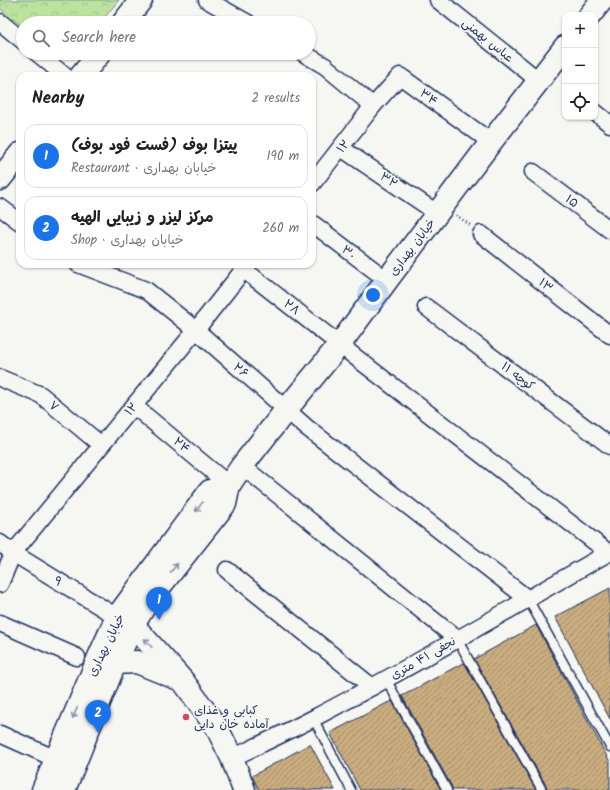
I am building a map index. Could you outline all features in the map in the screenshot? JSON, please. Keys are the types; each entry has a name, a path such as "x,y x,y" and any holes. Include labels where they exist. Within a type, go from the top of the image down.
{"street":[{"path":"128,16 141,0"},
{"path":"207,0 236,16"},
{"name":"عباس بهمنی","path":"438,0 538,80"},
{"path":"592,12 602,0"},
{"path":"0,22 16,35"},
{"name":"خیابان بهداری","path":"43,790 56,759 107,660 125,621 146,604 225,504 229,485 242,466 340,344 440,209 564,48"},
{"path":"46,60 60,72"},
{"path":"84,72 94,60"},
{"path":"314,60 325,66 373,106"},
{"name":"۳۴","path":"373,106 400,76 491,142"},
{"name":"۱۲","path":"316,179 373,106"},
{"path":"598,114 610,124"},
{"name":"۳۲","path":"341,148 440,209"},
{"path":"0,179 16,159"},
{"name":"۱۵","path":"533,172 610,230"},
{"path":"0,207 16,219"},
{"name":"۳۰","path":"316,226 387,280"},
{"name":"۱۳","path":"481,234 610,335"},
{"name":"۲۶","path":"88,268 146,290 196,330 306,427 528,599"},
{"name":"۱۲","path":"0,584 13,553 245,268"},
{"name":"۲۸","path":"247,268 363,363 610,553"},
{"name":"کوچه ۱۱","path":"426,307 610,446"},
{"name":"۷","path":"0,378 41,395 101,445"},
{"name":"۲۴","path":"134,406 229,485"},
{"path":"242,466 457,638"},
{"name":"۹","path":"0,543 13,553 125,621"},
{"name":"نجفی ۴۱ متری","path":"232,758 379,683 610,553"},
{"path":"227,570 379,683"},
{"path":"125,621 183,681 217,728 232,758 244,790"},
{"path":"0,623 77,657"},
{"path":"107,660 137,662 183,681"},
{"name":"خیابان بهداری","path":"64,790 107,660"},
{"path":"0,734 56,759"}],"lane":[{"path":"528,599 610,747"},
{"path":"457,638 542,790"},
{"path":"379,683 447,790"},
{"path":"313,718 351,790"}],"path":[{"path":"440,209 481,234"}],"green space":[{"path":"0,0 119,0 106,16 16,16 16,21 13,19 10,20 0,8"}],"building":[{"path":"610,588 610,719 555,617"},
{"path":"536,625 610,762 610,790 547,790 547,787 474,659"},
{"path":"463,663 465,664 536,790 452,790 452,787 402,696"},
{"path":"392,701 441,790 360,790 330,733"},
{"path":"310,744 335,790 259,790 252,776"}],"place":[{"name":"پیتزا بوف (فست فود بوف)","path":"159,620"},
{"name":"کبابی و غذای آماده خان دایی","path":"186,717"},
{"name":"مرکز لیزر و زیبایی الهیه","path":"98,733"}]}
